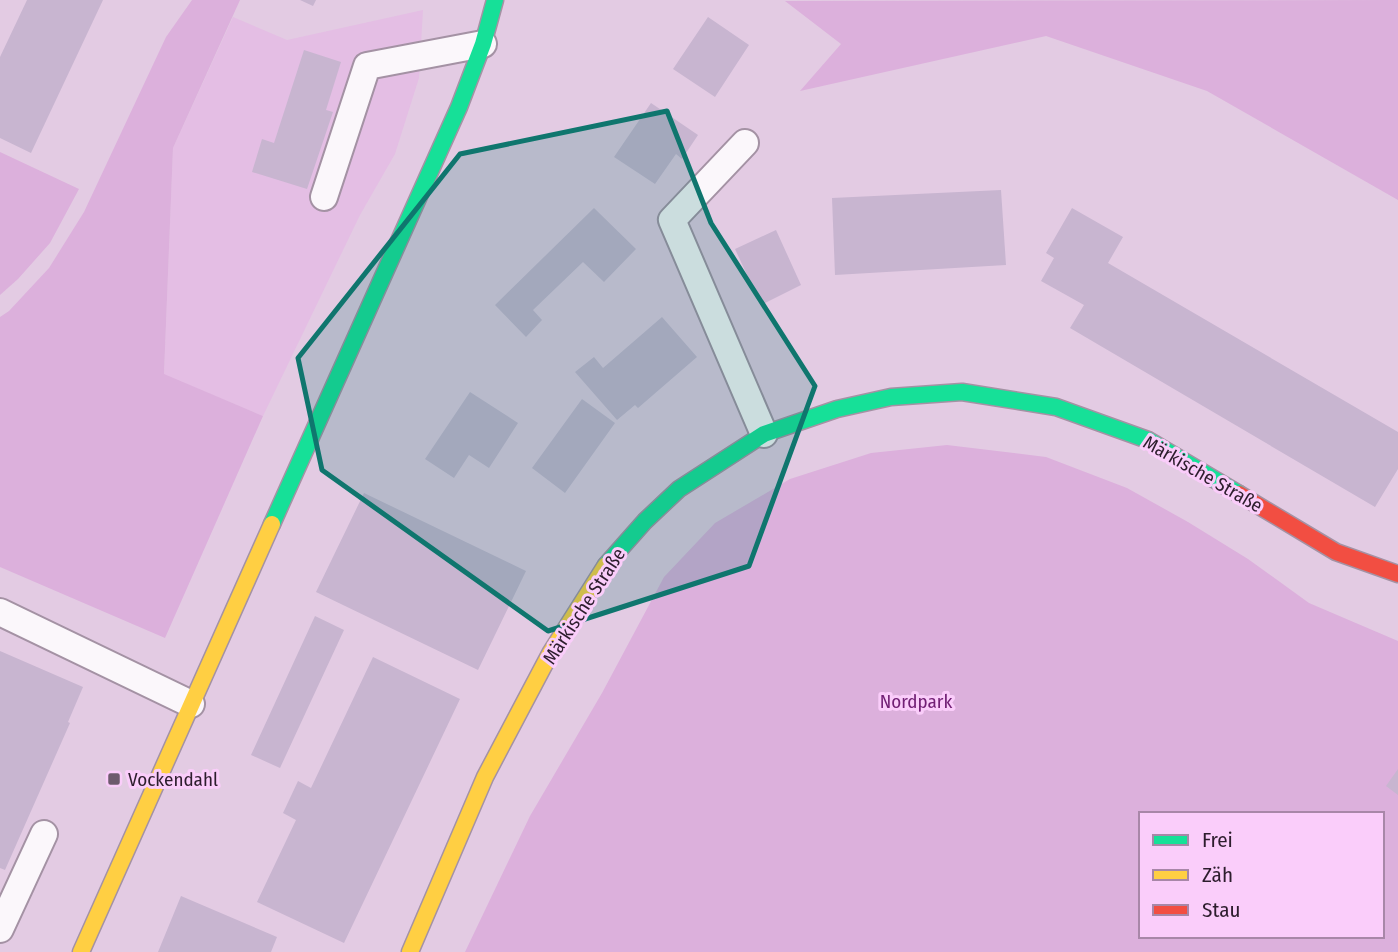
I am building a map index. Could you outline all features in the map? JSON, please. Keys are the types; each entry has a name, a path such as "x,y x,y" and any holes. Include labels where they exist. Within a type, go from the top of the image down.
{"main road":[{"path":"81,952 459,107 483,44 495,0"},
{"name":"Märkische Straße","path":"410,952 485,777 551,652 607,564 645,521 679,489 764,434 836,409 891,397 962,392 1056,407 1149,440 1336,552 1398,573"}],"lane":[{"path":"324,197 367,66 483,44"},
{"path":"745,143 672,220 764,434"},
{"path":"0,612 191,704"},
{"path":"0,929 44,834"}],"highlighted area":[{"path":"667,111 711,223 815,386 749,566 548,631 322,470 298,358 460,154"}],"shaded area":[{"path":"423,10 419,78 395,154 360,215 263,416 164,375 173,148 233,17 287,40"}],"green space":[{"path":"192,0 240,0 173,148 164,374 263,416 165,638 0,567 0,317 9,311 49,268 84,212 166,37"},
{"path":"1398,0 1398,200 1207,91 1046,36 800,91 841,44 785,1"},
{"path":"0,152 79,189 50,243 0,295"},
{"name":"Nordpark","path":"947,445 1046,457 1127,488 1248,559 1309,603 1398,641 1398,952 465,952 530,816 602,693 664,577 715,523 790,479 871,453"}],"building":[{"path":"27,0 103,0 31,153 0,138 0,57"},
{"path":"300,0 316,0 313,6"},
{"path":"708,17 749,45 715,97 673,69"},
{"path":"304,50 341,62 326,110 333,112 307,189 252,172 262,139 274,143"},
{"path":"651,103 698,135 682,159 676,154 655,184 614,157"},
{"path":"1001,190 1006,265 835,275 832,198"},
{"path":"594,208 636,249 604,282 583,262 533,310 542,320 526,337 495,305"},
{"path":"1072,208 1123,237 1108,263 1398,432 1398,469 1375,507 1070,328 1084,305 1041,281 1054,258 1046,253"},
{"path":"776,230 801,285 761,305 735,249"},
{"path":"662,317 697,357 638,408 635,405 617,420 575,372 594,357 603,368"},
{"path":"470,392 518,423 489,468 469,455 454,478 425,459"},
{"path":"582,399 615,423 565,493 532,468"},
{"path":"364,493 526,571 478,670 316,592"},
{"path":"315,616 344,630 280,768 251,755"},
{"path":"0,651 83,687 68,722 70,723 5,870 0,868"},
{"path":"373,657 460,699 344,943 257,902 296,820 283,813 298,781 311,788"},
{"path":"1398,769 1398,795 1386,786"},
{"path":"181,896 277,937 271,952 158,952"}],"traffic: fast":[{"path":"272,524 459,107 483,44 495,0"},
{"path":"606,565 645,521 679,489 764,434 837,409 891,397 962,392 1056,407 1148,440 1239,494"}],"traffic: slow":[{"path":"81,952 272,524"},
{"path":"410,952 485,777 551,652 606,565"}],"traffic: jam":[{"path":"1239,494 1336,552 1398,574"}],"place":[{"name":"Vockendahl","path":"114,779"}]}
